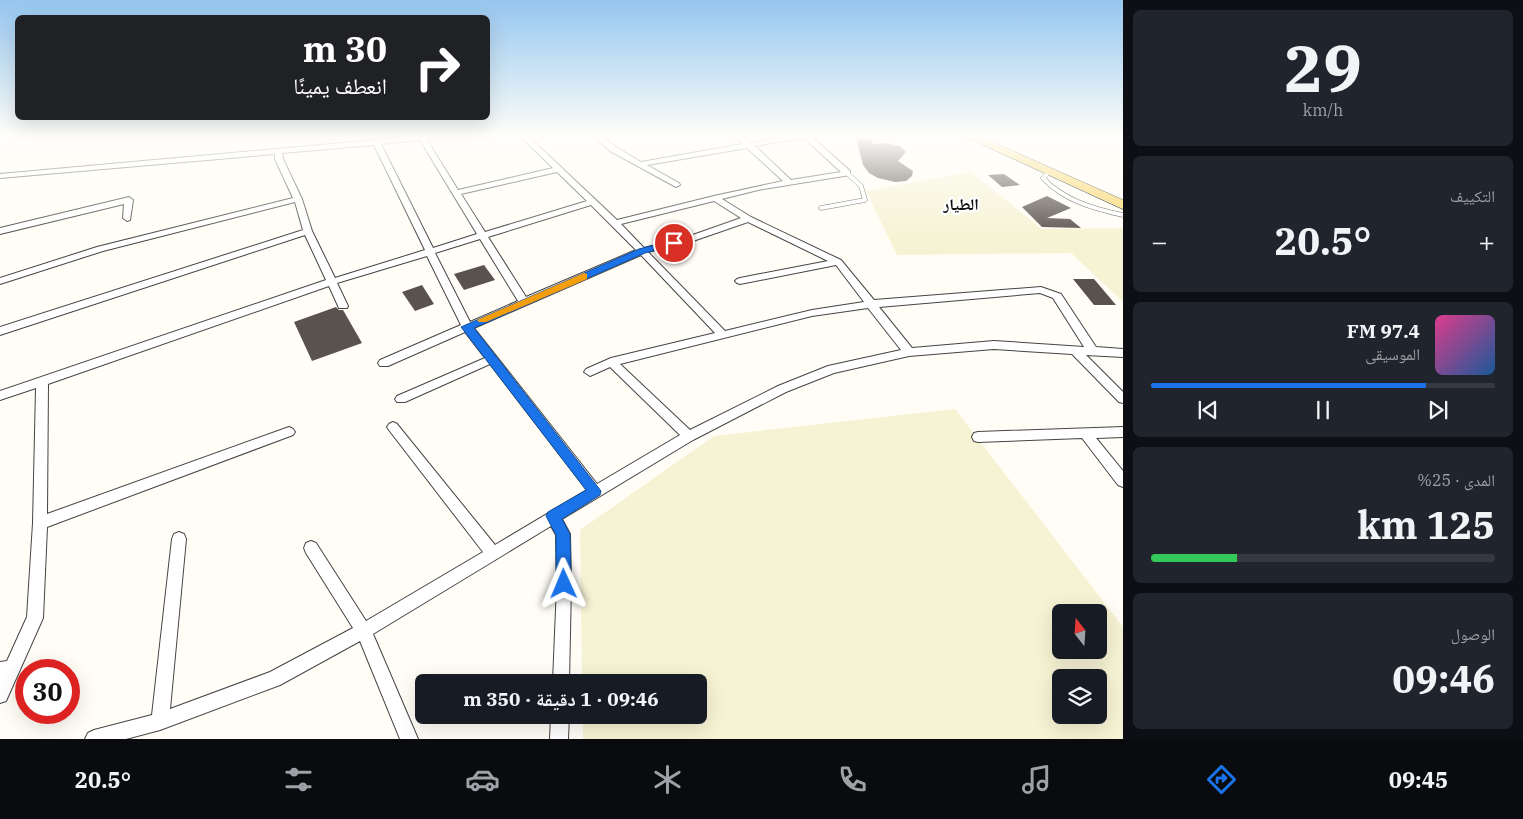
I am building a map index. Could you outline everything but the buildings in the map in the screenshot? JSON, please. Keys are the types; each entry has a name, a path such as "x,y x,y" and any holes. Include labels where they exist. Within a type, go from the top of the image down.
{"main road":[{"path":"1047,170 1123,204"}],"street":[{"path":"0,176 61,170"},
{"path":"285,170 298,198 308,231 343,306"},
{"path":"389,170 428,252 467,327 595,491"},
{"path":"442,170 524,302"},
{"path":"456,193 548,170"},
{"path":"561,170 722,334"},
{"path":"651,170 676,185"},
{"path":"777,170 790,183"},
{"path":"843,170 847,174"},
{"path":"615,224 714,198 847,174"},
{"path":"0,281 100,249 298,198"},
{"path":"714,198 748,220 838,262 909,352"},
{"path":"0,231 129,200 127,218"},
{"path":"0,396 331,282 593,202"},
{"path":"384,363 642,251 690,239 748,220"},
{"path":"0,331 308,231"},
{"path":"740,281 838,262"},
{"path":"590,372 612,362 812,313 870,304 1041,290 1057,296 1092,350"},
{"path":"94,739 140,733 160,721 274,679 364,631 689,436 782,389 832,369 909,352 994,345 1074,348 1123,353"},
{"path":"1074,348 1123,399"},
{"path":"401,399 492,359"},
{"path":"612,362 689,436"},
{"path":"0,695 6,670 35,618 40,523 42,382"},
{"path":"393,427 493,553"},
{"path":"40,523 289,432"},
{"path":"978,437 1123,432"},
{"path":"1086,434 1123,481"},
{"path":"553,516 563,534 564,584 561,674"},
{"path":"160,721 179,539"},
{"path":"311,548 364,631 409,739"},
{"path":"559,739 560,724"}],"lane":[{"path":"1046,170 1043,178 1049,187 1099,211 1123,216"},
{"path":"821,208 865,200 861,186 847,174"}],"shaded area":[{"path":"971,172 1042,229 1123,228 1123,302 1071,253 897,255 866,191"},
{"path":"955,409 1105,604 1052,604 1052,659 1108,659 1108,608 1123,627 1123,739 583,739 583,724 707,724 707,674 582,674 580,530 714,436"}],"slow traffic":[{"path":"483,320 584,276"}],"district":[{"name":"الطيار","path":"961,204"}],"route":[{"path":"564,584 563,534 553,516 595,491 467,327 642,251 674,243"}]}
